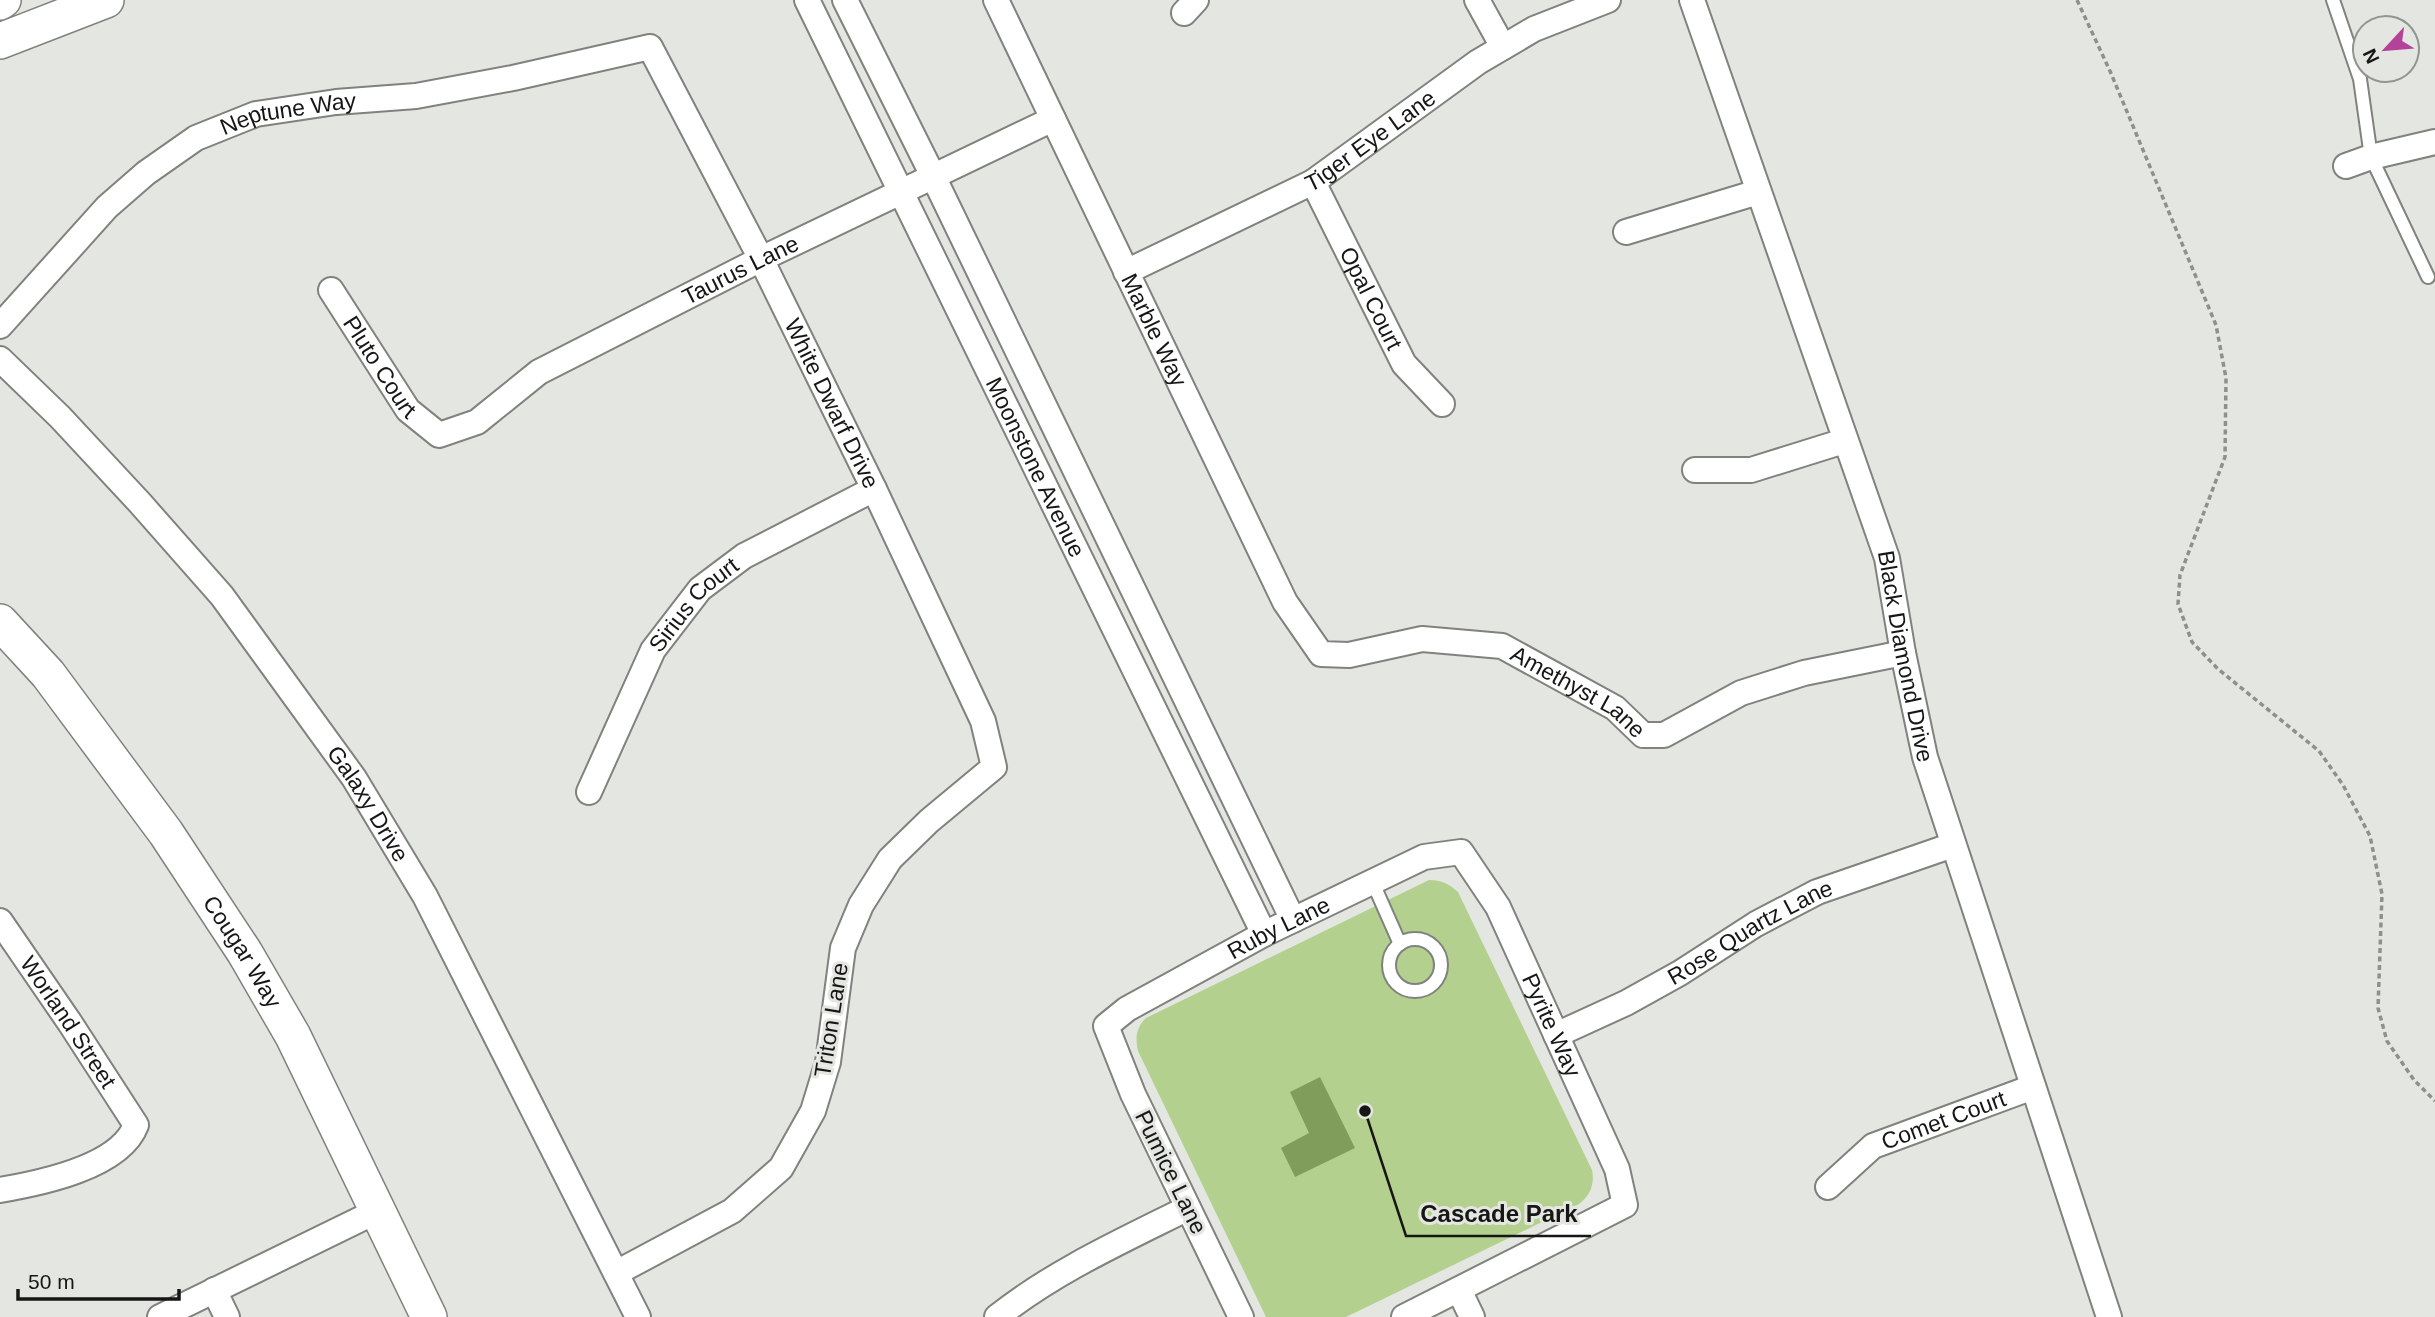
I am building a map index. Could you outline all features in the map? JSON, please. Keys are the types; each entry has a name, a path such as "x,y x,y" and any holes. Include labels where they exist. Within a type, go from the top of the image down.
{"street":[{"path":"0,41 106,0"},
{"name":"Moonstone Avenue","path":"807,0 1264,934"},
{"name":"Moonstone Avenue","path":"845,0 1293,920"},
{"name":"Marble Way","path":"996,0 1285,603 1321,654"},
{"path":"1478,0 1503,47"},
{"name":"Tiger Eye Lane","path":"1126,272 1313,182 1478,62 1534,29 1608,0"},
{"name":"Black Diamond Drive","path":"1692,0 1887,558 1903,653 1925,757 2109,1317"},
{"name":"White Dwarf Drive","path":"650,47 761,259 874,489 982,721 994,766"},
{"name":"Neptune Way","path":"0,326 107,207 146,173 196,138 256,114 336,102 416,96 513,78 650,47"},
{"name":"Taurus Lane","path":"439,435 477,422 539,372 761,259 1053,119"},
{"path":"2346,166 2371,157 2435,142"},
{"name":"Opal Court","path":"1313,182 1404,364 1442,404"},
{"path":"1626,232 1758,192"},
{"name":"Pluto Court","path":"331,290 408,410 439,435"},
{"name":"Galaxy Drive","path":"0,359 60,417 222,596 354,778 425,896 638,1317"},
{"path":"1695,470 1751,470 1844,441"},
{"name":"Sirius Court","path":"589,792 653,650 700,589 744,556 874,489"},
{"name":"Cougar Way","path":"0,622 48,674 158,822 245,953 293,1037 429,1317"},
{"name":"Amethyst Lane","path":"1321,654 1349,654 1422,639 1502,646 1615,708 1643,735 1664,735 1741,693 1804,673 1903,653"},
{"name":"Triton Lane","path":"616,1273 732,1211 781,1168 813,1111 828,1062 843,948 861,905 890,859 929,821 994,766"},
{"name":"Rose Quartz Lane","path":"1556,1035 1626,1003 1756,925 1817,892 1953,845"},
{"name":"Ruby Lane","path":"1106,1026 1127,1009 1264,934 1424,857 1461,852"},
{"name":"Pyrite Way","path":"1459,1290 1625,1205 1617,1169 1498,908 1461,852"},
{"name":"Worland Street","path":"0,921 136,1125 131,1137 106,1158 51,1179 0,1190"},
{"name":"Pumice Lane","path":"1106,1026 1133,1094 1241,1317"},
{"name":"Comet Court","path":"1828,1187 1873,1146 2033,1087"},
{"path":"997,1317 1027,1293 1086,1258 1188,1208"},
{"path":"160,1317 377,1211"},
{"path":"214,1290 227,1317"},
{"path":"1404,1317 1459,1290 1472,1317"}],"lane":[{"path":"2333,0 2360,79 2371,157 2428,277"},
{"path":"1373,883 1400,944"},
{"path":"1407,940 1424,941 1437,952 1441,969 1433,984 1426,989 1409,990 1395,982 1391,974 1390,958 1400,944 1407,940"}],"path":[{"path":"2077,0 2110,71 2216,325 2227,378 2225,457 2180,575 2178,604 2192,642 2218,669 2319,751 2343,785 2370,836 2382,894 2378,1007 2387,1041 2414,1080 2435,1101"}],"shaded area":[{"path":"1429,880 1445,883 1458,892 1592,1170 1591,1189 1579,1204 1346,1317 1266,1317 1138,1051 1138,1029 1146,1018"},
{"path":"1320,1077 1355,1148 1295,1177 1281,1148 1309,1133 1290,1092"}],"place":[{"name":"Cascade Park","path":"1365,1111"}]}
